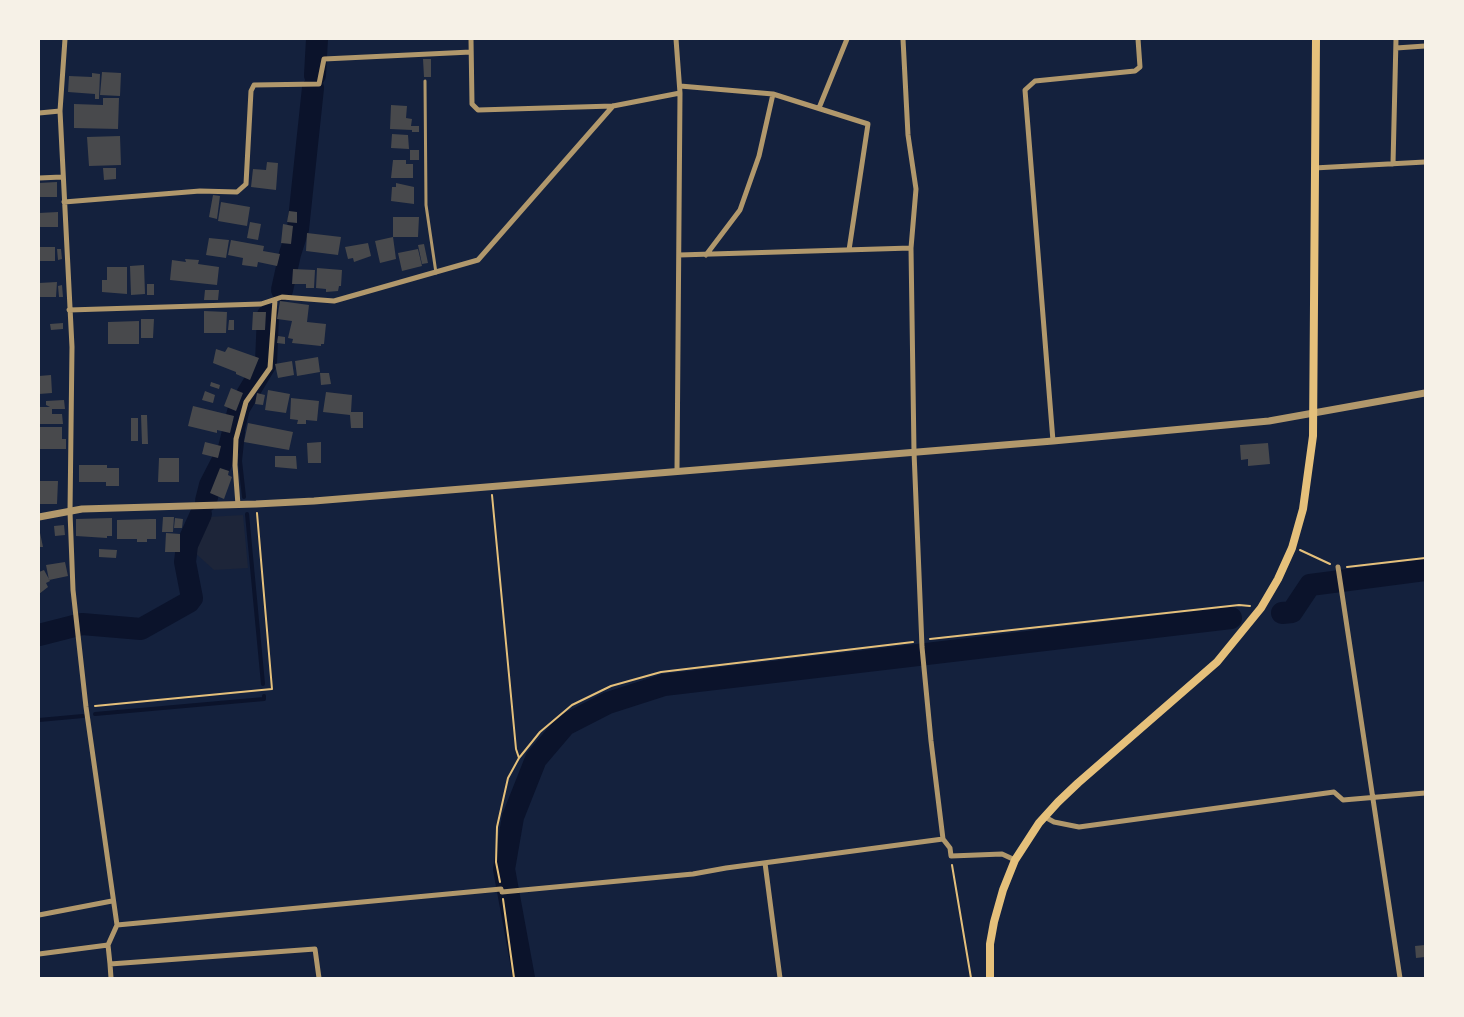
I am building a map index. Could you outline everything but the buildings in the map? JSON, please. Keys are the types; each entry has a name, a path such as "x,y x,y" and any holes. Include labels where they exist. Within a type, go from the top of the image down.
{"main road":[{"path":"990,978 990,944 994,922 1015,860 1045,817 1078,783 1217,662 1261,608 1292,548 1303,509 1313,436 1316,39"}],"street":[{"path":"65,39 60,111 72,347 70,512 77,625 86,707 117,925 108,945 111,978"},
{"path":"471,39 472,104 478,110 613,106 680,93"},
{"path":"676,39 680,86 677,470"},
{"path":"819,108 845,50 847,39"},
{"path":"903,39 908,135 916,189 911,248 914,452 922,644 943,839 950,848 951,856 1002,854 1015,860"},
{"path":"1053,441 1025,90 1035,81 1135,71 1140,67 1138,39"},
{"path":"1393,164 1396,39"},
{"path":"1396,48 1425,46"},
{"path":"64,202 200,191 237,192 246,184 251,91 254,85 320,84 324,59 471,52"},
{"path":"680,86 773,94 867,124 849,250"},
{"path":"706,255 740,210 759,156 773,94"},
{"path":"69,310 261,304 282,297 334,301 478,260 613,106"},
{"path":"39,113 60,111"},
{"path":"1314,168 1425,162"},
{"path":"39,178 62,177"},
{"path":"679,255 911,248"},
{"path":"238,505 236,440 246,402 270,368 275,300"},
{"path":"39,517 82,509 238,505 491,487 1269,422 1425,393"},
{"path":"1338,568 1400,978"},
{"path":"1045,817 1054,822 1079,827 1334,792 1343,800 1425,794"},
{"path":"117,925 693,874 943,839"},
{"path":"765,863 780,978"},
{"path":"39,915 112,901"},
{"path":"39,954 108,945"},
{"path":"110,964 315,949 319,978"}],"lane":[{"path":"425,81 426,205 436,273"}],"path":[{"path":"491,487 516,749 519,758"},
{"path":"86,707 272,689 256,504"},
{"path":"1292,548 1338,568 1425,558"},
{"path":"514,978 503,891 496,862 497,828 508,778 519,758 540,732 572,705 611,686 661,672 922,644 1239,605 1261,608"},
{"path":"951,856 970,978"}],"shaded area":[{"path":"243,515 248,568 214,570 193,551 207,517"}],"waterway":[{"path":"315,75 317,39"},
{"path":"282,290 298,229 313,88"},
{"path":"206,501 210,485 229,448 239,408 266,363 268,315"},
{"path":"243,432 240,461 244,497"},
{"path":"39,635 82,624 141,629 189,602 192,598 185,562 187,545 201,514"},
{"path":"247,514 263,684"},
{"path":"1282,613 1292,612 1310,585 1425,570"},
{"path":"524,978 504,869 513,817 536,759 565,725 608,703 664,685 1231,618"},
{"path":"95,714 264,699 264,696"},
{"path":"39,720 83,716"}]}
